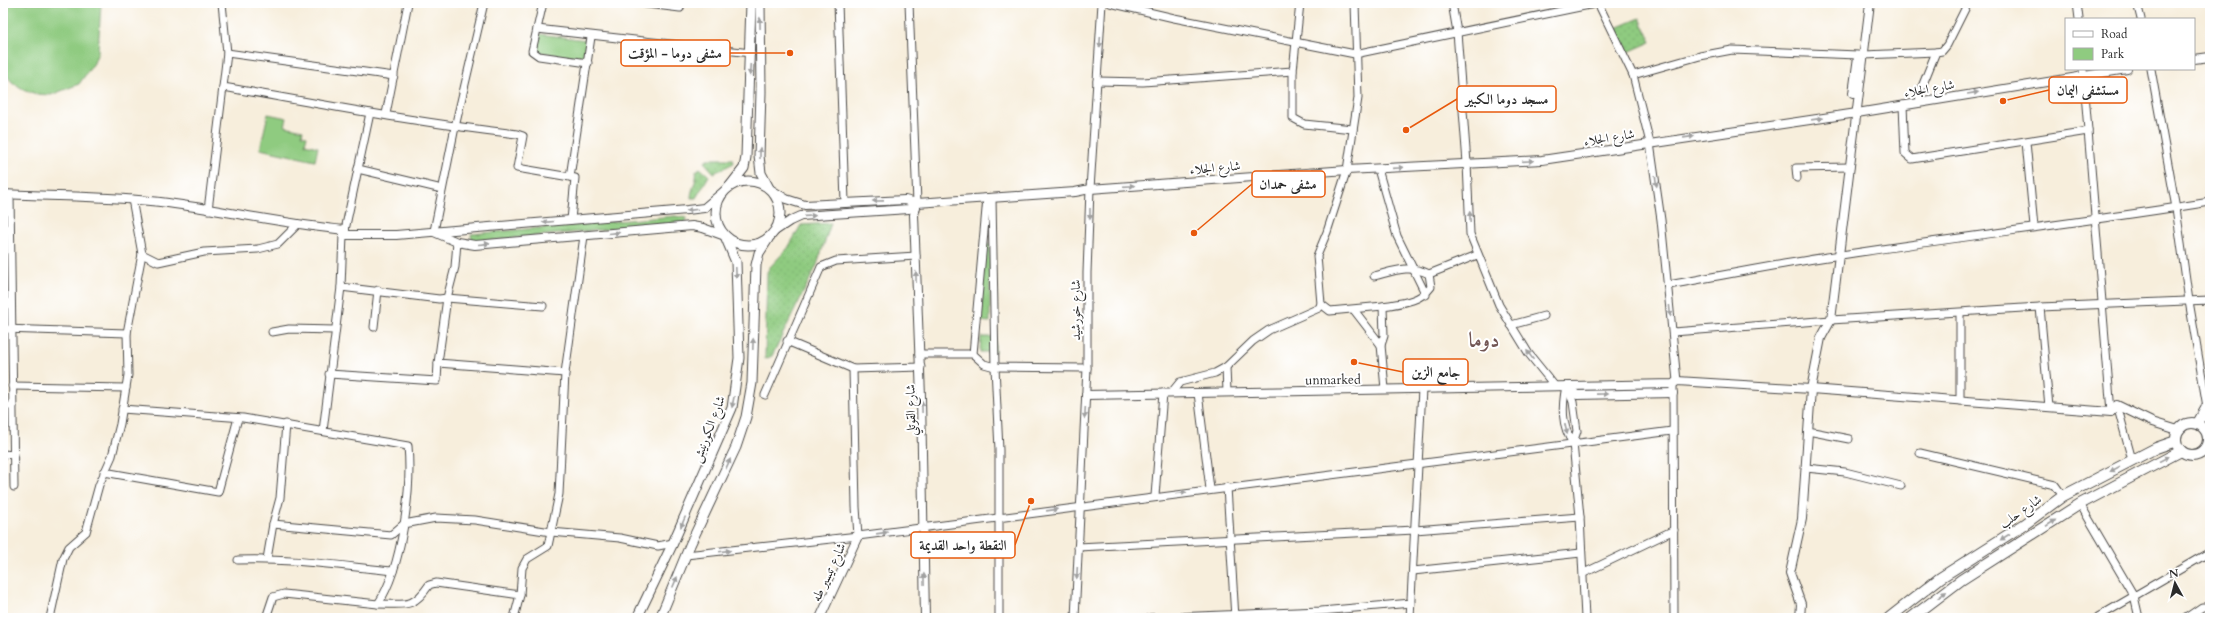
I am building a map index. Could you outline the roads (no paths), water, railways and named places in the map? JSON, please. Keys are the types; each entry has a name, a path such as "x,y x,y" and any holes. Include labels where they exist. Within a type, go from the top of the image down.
{"main road":[{"path":"751,3 751,53 746,157 744,168 724,191 716,209 719,228 725,236 733,242 746,245 760,244 768,239"},
{"path":"660,618 686,555 736,447 746,417 752,383 756,265 759,252 775,231 781,214 780,205 761,173 759,156 761,92 760,3"},
{"path":"748,94 761,92"},
{"path":"724,191 742,182 752,181 770,189"},
{"name":"شارع الكورنيش","path":"637,618 724,431 732,408 737,384 739,358 736,262 725,236"},
{"path":"2198,423 2208,406"},
{"path":"2187,423 2198,423 2205,429 2209,440 2195,454 2181,451 2176,441 2178,430 2187,423"},
{"name":"شارع حلب","path":"1889,618 1940,578 2025,524 2063,496 2156,448 2176,441"},
{"name":"شارع حلب","path":"1911,618 1961,580 2080,504 2181,451"}],"street":[{"path":"208,210 227,53 222,3"},
{"path":"386,114 408,3"},
{"path":"434,231 455,127 484,3"},
{"path":"543,3 532,51 539,56 588,63"},
{"path":"639,3 680,8 681,3"},
{"path":"838,3 845,202"},
{"path":"909,3 917,203"},
{"name":"شارع خورشيد","path":"1075,618 1087,368 1090,189 1102,3"},
{"path":"1110,3 1297,44 1355,54 1598,3 1633,75 1650,143 1661,220 1673,332 1675,382 1673,392 1672,431 1674,618"},
{"path":"1300,3 1297,44 1293,71 1293,118 1304,124 1353,130"},
{"path":"1155,496 1167,393 1180,382 1215,373 1226,367 1257,337 1319,308 1321,304 1317,256 1328,232 1347,170 1358,98 1355,54 1355,3"},
{"path":"1452,3 1457,32 1467,163 1470,234 1499,305 1529,354 1554,386"},
{"path":"1861,55 1865,3"},
{"path":"1800,618 1801,604 1790,572 1802,519 1811,389 1821,338 1831,320 1857,113 1852,104 1870,3"},
{"path":"1633,75 1732,50 1861,55 1942,51 1947,45 1968,3"},
{"path":"2077,3 2079,18"},
{"path":"2137,3 2141,18"},
{"path":"537,29 751,53"},
{"path":"570,177 591,36"},
{"path":"1920,101 1919,94 1936,52"},
{"path":"227,53 394,76"},
{"path":"2195,59 2210,57"},
{"name":"شارع الجلاء","path":"917,203 1347,170 1542,160 1857,113 2084,73 2116,70"},
{"path":"2151,70 2176,208 2188,301 2208,406"},
{"path":"1097,81 1143,82 1293,71"},
{"path":"2084,73 2103,305 2110,412"},
{"path":"223,87 455,127 523,136 517,168 575,178 571,220"},
{"path":"1903,105 1905,152 1912,159 2088,131"},
{"path":"323,431 341,287 344,233 370,113"},
{"path":"2026,142 2034,227"},
{"path":"1797,178 1796,168 1850,167"},
{"path":"358,169 442,188"},
{"path":"1378,169 1397,236 1426,295"},
{"path":"770,189 786,199 801,204 905,200 917,203"},
{"path":"14,487 12,329 7,195 132,199 344,233 396,235 704,208 724,191"},
{"path":"973,354 989,198"},
{"path":"989,198 999,450 998,618"},
{"path":"50,618 63,559 69,547 86,532 104,472 112,456 120,424 128,375 127,333 142,254 132,199"},
{"path":"1668,285 1839,255 2034,227 2096,220 2210,202"},
{"path":"775,231 801,216 908,210 917,203"},
{"name":"شارع القوتلي","path":"917,203 914,215 919,354 921,367 925,618"},
{"path":"142,254 158,262 204,252 258,250 278,244 297,225"},
{"path":"434,231 458,242 475,245 692,226 704,228 725,236"},
{"path":"514,618 520,595 522,568 527,559 545,549 551,532 560,494 565,372 584,236"},
{"path":"329,374 436,381 447,298 455,267 458,242"},
{"path":"1374,276 1399,269 1414,268 1429,274 1478,255"},
{"path":"765,395 787,340 821,267 836,261 916,256"},
{"path":"1321,304 1330,311 1354,310 1417,300 1426,295 1431,288 1429,274"},
{"path":"341,287 378,290 439,299 447,298 543,306"},
{"path":"374,327 378,290"},
{"path":"1673,332 1831,320 2040,307 2210,300"},
{"path":"1380,345 1384,336 1383,306"},
{"path":"2040,307 2049,407"},
{"path":"1354,310 1380,345 1385,390"},
{"path":"1960,313 1960,401"},
{"path":"1511,325 1544,316"},
{"path":"3,329 127,333"},
{"path":"272,332 289,329 336,330"},
{"path":"787,340 852,369 921,367"},
{"path":"919,354 973,354 984,364 995,367 1087,368"},
{"path":"438,363 565,372"},
{"path":"1226,367 1227,392"},
{"path":"852,369 858,536"},
{"path":"1566,386 1675,382 1811,389 2110,412 2117,405"},
{"path":"12,386 126,388"},
{"name":"unmarked","path":"1086,395 1554,386 1566,386 1577,395 1673,392"},
{"path":"1566,386 1573,402 1577,431 1573,443 1580,517 1581,553 1584,573 1585,618"},
{"path":"1566,386 1562,403 1565,432 1573,443"},
{"path":"1410,618 1422,389"},
{"path":"1198,393 1210,489"},
{"path":"2117,405 2152,422 2178,430"},
{"path":"2117,405 2132,460"},
{"path":"3,406 13,406"},
{"path":"122,409 238,418 286,424 408,446 410,465 404,524 393,572 384,595 378,604"},
{"path":"104,472 218,492 238,418"},
{"path":"267,559 273,524 280,498 286,424"},
{"path":"686,555 858,536 1155,496 1672,431"},
{"path":"1808,431 1849,439"},
{"path":"1920,453 2055,485 2063,496"},
{"path":"3,454 14,455"},
{"path":"1806,468 1845,472 1901,486"},
{"path":"1227,487 1235,617"},
{"path":"2080,504 2134,596 2139,618"},
{"path":"1078,547 1415,530 1580,517"},
{"path":"273,524 392,536 404,524 436,518 475,520 551,532 620,538 658,546 673,543"},
{"path":"1584,573 1674,530"},
{"name":"شارع تيسير طه","path":"820,618 858,536"},
{"path":"2098,616 2210,552"},
{"path":"1413,571 1581,553"},
{"path":"238,560 267,559 393,572"},
{"path":"266,618 273,596 284,594 378,604 412,604 420,598 429,585 436,583 520,595"},
{"path":"1150,618 1322,614 1410,603"},
{"path":"2189,618 2202,606 2210,607"}],"place":[{"name":"مشفى دوما - المؤقت","path":"790,53"},
{"name":"مستشفى اليمان","path":"2003,101"},
{"name":"مسجد دوما الكبير","path":"1406,130"},
{"name":"مشفى حمدان","path":"1194,233"},
{"name":"جامع الزين","path":"1354,362"},
{"name":"النقطة واحد القديمة","path":"1031,501"}],"district":[{"name":"دوما","path":"1484,340"}]}
